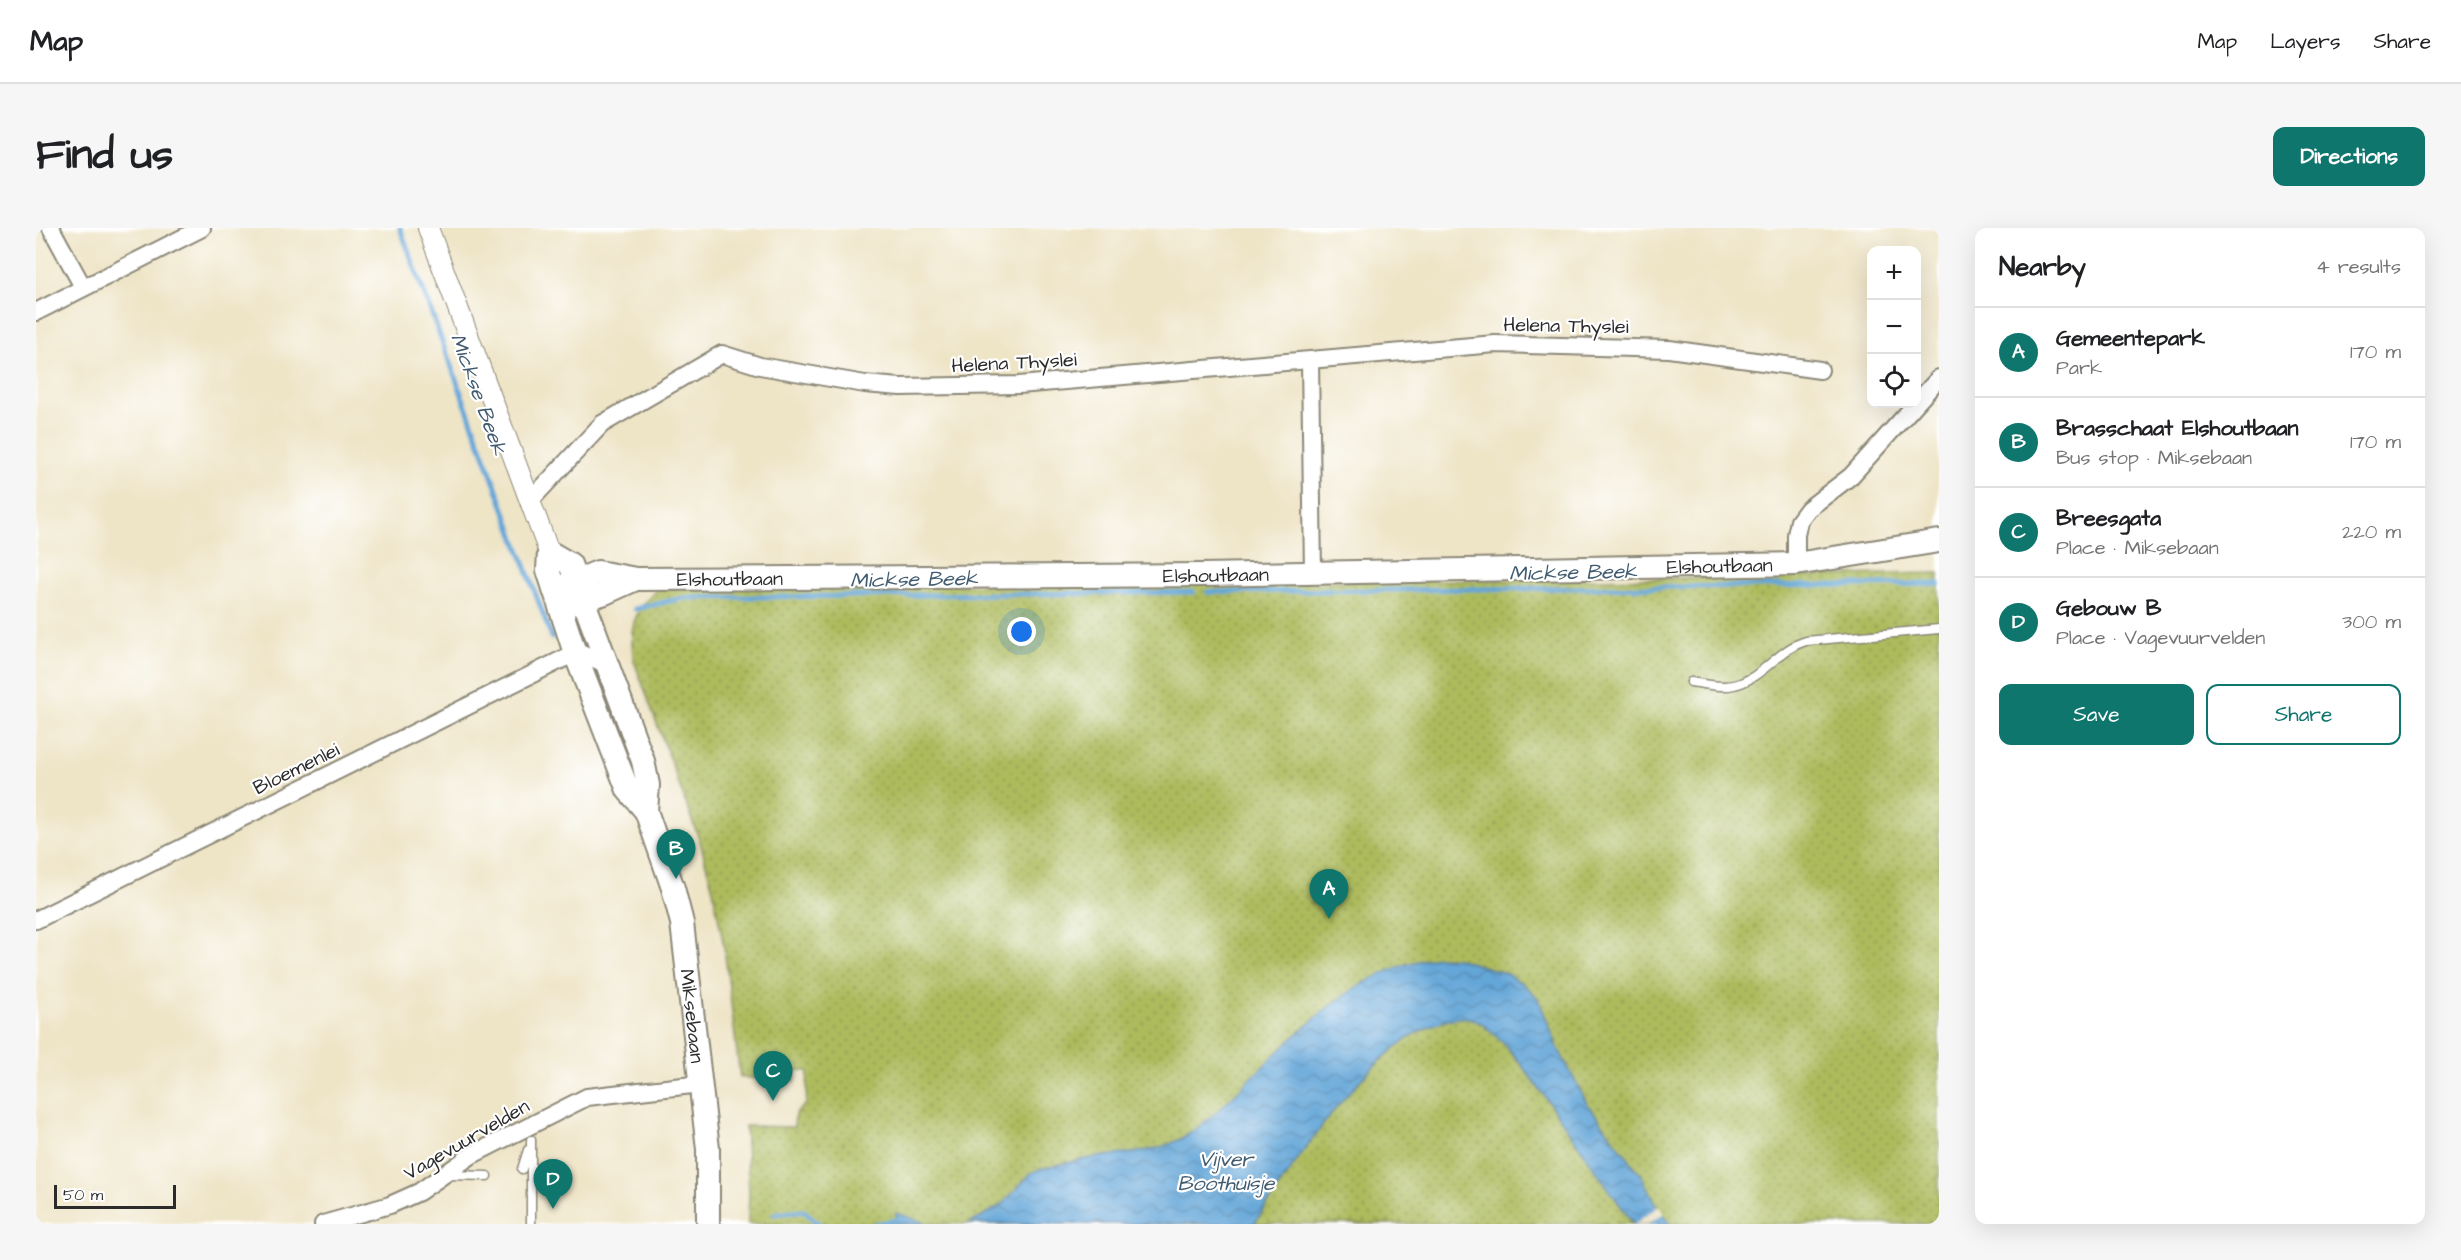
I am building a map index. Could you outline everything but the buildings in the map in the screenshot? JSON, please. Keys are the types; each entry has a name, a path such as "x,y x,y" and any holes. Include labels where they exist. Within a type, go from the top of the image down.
{"main road":[{"name":"Elshoutbaan","path":"557,599 579,590 605,593 636,579 1313,573 1796,564 1939,541"},
{"name":"Miksebaan","path":"638,788 636,741 570,564 549,552 548,570 575,653 638,788 673,888 682,923 708,1149 708,1224"},
{"name":"Elshoutbaan","path":"1796,564 1827,568 1874,566 1939,556"}],"street":[{"path":"51,228 83,287"},
{"path":"36,312 202,228"},
{"name":"Miksebaan","path":"428,228 549,552"},
{"name":"Helena Thyslei","path":"529,502 602,424 722,354 760,366 865,384 900,387 1019,385 1495,344 1669,349 1820,370"},
{"path":"1310,361 1313,573"},
{"name":"Elshoutbaan","path":"1796,564 1799,521 1808,509 1851,476 1939,378"},
{"path":"575,653 582,653 607,665"},
{"name":"Bloemenlei","path":"36,920 575,653"},
{"name":"Vagevuurvelden","path":"323,1224 390,1205 419,1192 472,1155 587,1097 702,1084"}],"lane":[{"path":"1691,682 1731,686 1744,682 1795,644 1806,640 1939,629"},
{"path":"522,1169 536,1121"},
{"path":"531,1140 531,1224"},
{"path":"443,1175 487,1176"}],"green space":[{"path":"1939,573 1939,1224 748,1224 749,1191 745,1126 794,1127 795,1114 806,1104 808,1071 796,1070 795,1081 740,1077 724,947 713,890 700,842 634,661 632,649 632,629 638,612 659,588 1686,578"},
{"path":"583,660 599,667 626,738 614,743"}],"water":[{"name":"Vijver Boothuisje","path":"1438,957 1456,958 1505,973 1525,985 1538,998 1558,1048 1587,1103 1641,1175 1657,1206 1671,1224 1634,1224 1512,1053 1497,1036 1479,1022 1471,1018 1462,1018 1444,1021 1416,1033 1389,1053 1362,1078 1313,1138 1254,1224 969,1224 1003,1204 1031,1173 1040,1169 1091,1158 1152,1150 1182,1138 1214,1114 1309,1024 1356,988 1381,974 1409,963"},
{"path":"896,1213 929,1224 897,1224"}],"pier":[{"path":"1659,1206 1664,1213 1648,1224 1634,1224"}],"waterway":[{"name":"Mickse Beek","path":"400,228 552,638"},
{"name":"Mickse Beek","path":"1207,592 1939,584"},
{"name":"Mickse Beek","path":"635,609 683,598 1194,592"},
{"path":"774,1214 804,1211 819,1224"},
{"path":"875,1224 897,1220"}],"place":[{"name":"Brasschaat Elshoutbaan","path":"676,879"},
{"name":"Gemeentepark","path":"1329,919"},
{"name":"Breesgata","path":"773,1101"},
{"name":"Gebouw B","path":"553,1209"}]}
